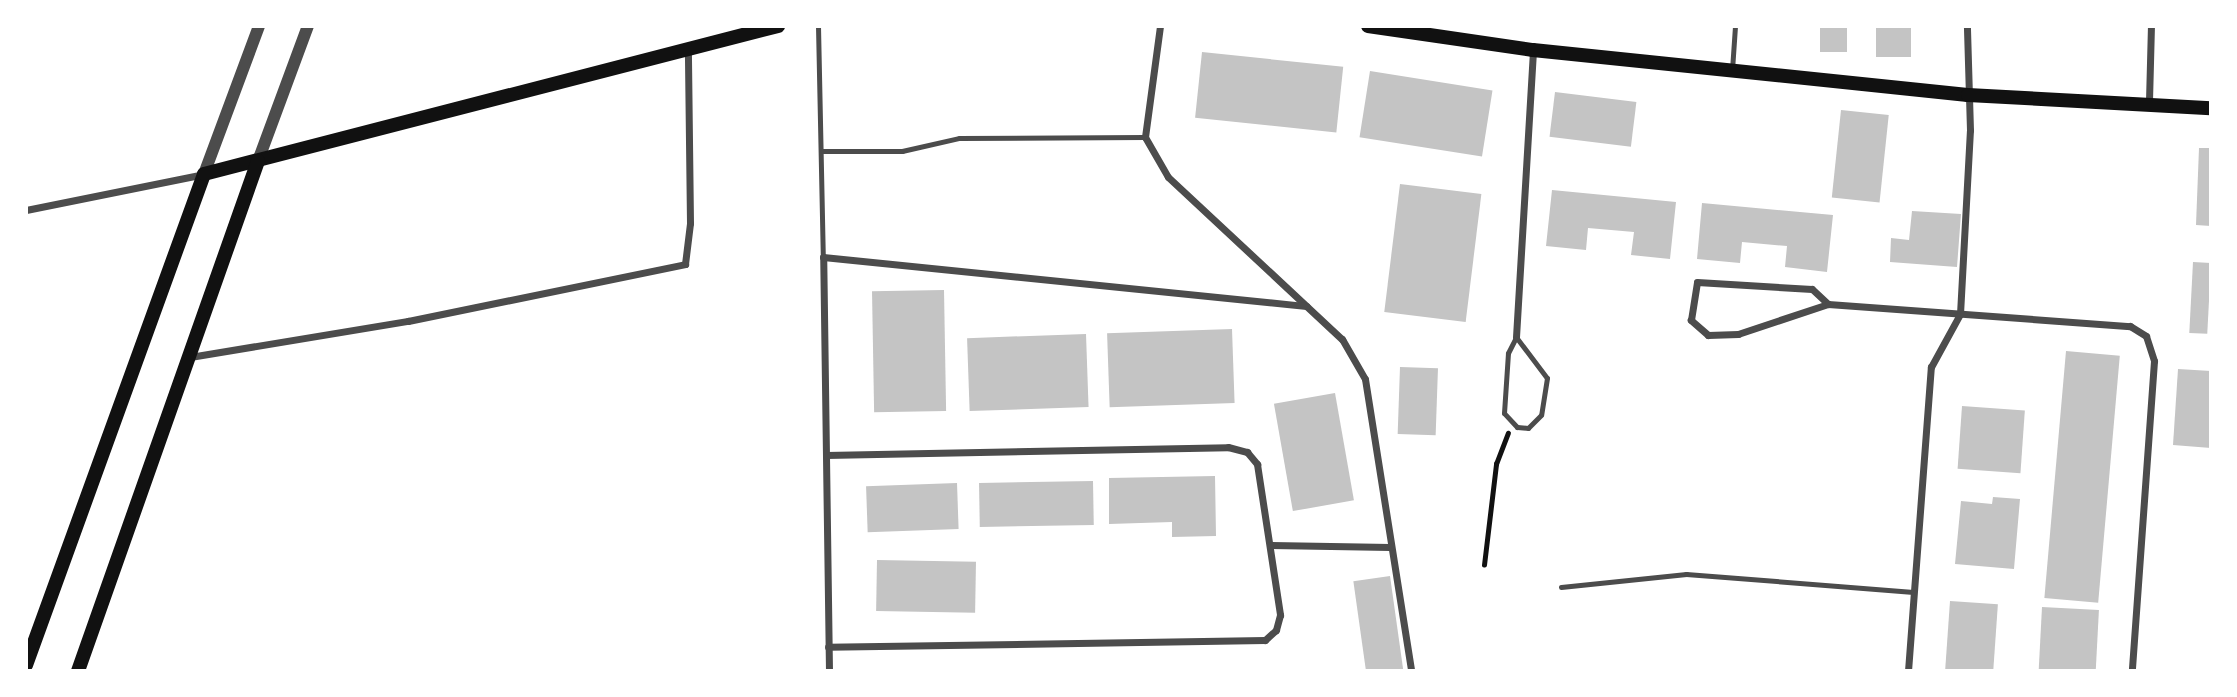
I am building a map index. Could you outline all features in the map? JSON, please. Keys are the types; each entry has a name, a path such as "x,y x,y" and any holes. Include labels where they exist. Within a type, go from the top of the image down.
{"main road":[{"path":"26,664 204,174 754,29 778,26"},
{"path":"1368,26 1534,50 1968,94 2149,101 2211,107"},
{"path":"78,671 258,161"}],"street":[{"path":"26,210 204,174 259,26"},
{"path":"258,161 308,26"},
{"path":"1160,26 1145,137 1168,177 1342,339 1365,379 1377,434 1390,547 1410,671"},
{"path":"1908,671 1931,367 1960,314 1970,130 1967,26"},
{"path":"2149,101 2151,26"},
{"path":"189,357 408,321 685,264 690,223 688,48"},
{"path":"1516,337 1534,50"},
{"path":"829,671 823,257 1307,306"},
{"path":"1828,304 1812,289 1698,282 1692,320 1708,335 1738,334 1828,304 2130,326 2146,336 2153,347 2132,671"},
{"path":"826,455 1228,447 1247,452 1257,464 1280,615 1276,630 1265,640 828,647"},
{"path":"1271,545 1390,547"}],"lane":[{"path":"818,26 823,151 823,257"},
{"path":"1732,70 1735,26"},
{"path":"823,151 902,150 959,138 1145,137"},
{"path":"1516,337 1547,378 1536,423 1528,428 1512,423 1504,413 1508,353 1516,337"},
{"path":"1561,587 1686,574 1913,592"}],"path":[{"path":"1484,565 1496,464 1512,423"}],"building":[{"path":"1820,26 1847,26 1847,52 1820,52"},
{"path":"1876,26 1911,26 1911,57 1876,57"},
{"path":"1202,52 1343,67 1336,132 1195,118"},
{"path":"1370,71 1492,90 1482,157 1360,137"},
{"path":"1555,92 1636,102 1631,147 1550,137"},
{"path":"1841,110 1889,115 1880,203 1832,198"},
{"path":"2199,148 2211,148 2211,226 2196,225"},
{"path":"1400,184 1481,194 1466,322 1384,312"},
{"path":"1552,190 1676,202 1670,259 1631,255 1634,232 1588,228 1586,250 1546,246"},
{"path":"1702,203 1833,215 1827,272 1785,267 1787,246 1742,242 1740,263 1697,259"},
{"path":"1912,211 1961,214 1957,267 1890,262 1891,238 1909,240"},
{"path":"2193,262 2211,263 2207,334 2189,333"},
{"path":"944,290 946,411 874,412 872,291"},
{"path":"1232,329 1235,403 1110,407 1107,333"},
{"path":"1086,334 1089,407 970,411 967,338"},
{"path":"2066,351 2120,356 2098,603 2044,598"},
{"path":"1400,367 1438,368 1436,435 1398,434"},
{"path":"2178,369 2211,371 2211,448 2173,445"},
{"path":"1335,393 1354,500 1293,511 1274,404"},
{"path":"1962,406 2025,410 2020,473 1958,469"},
{"path":"1215,476 1216,536 1172,537 1172,522 1109,524 1109,478"},
{"path":"1093,481 1094,525 980,527 979,483"},
{"path":"957,483 959,529 868,532 866,486"},
{"path":"1993,497 2020,499 2014,569 1955,564 1961,501 1992,504"},
{"path":"877,560 976,562 975,613 876,611"},
{"path":"1390,576 1403,671 1366,671 1353,581"},
{"path":"1950,601 1998,604 1993,671 1945,671"},
{"path":"2042,607 2099,610 2096,671 2039,671"}]}
